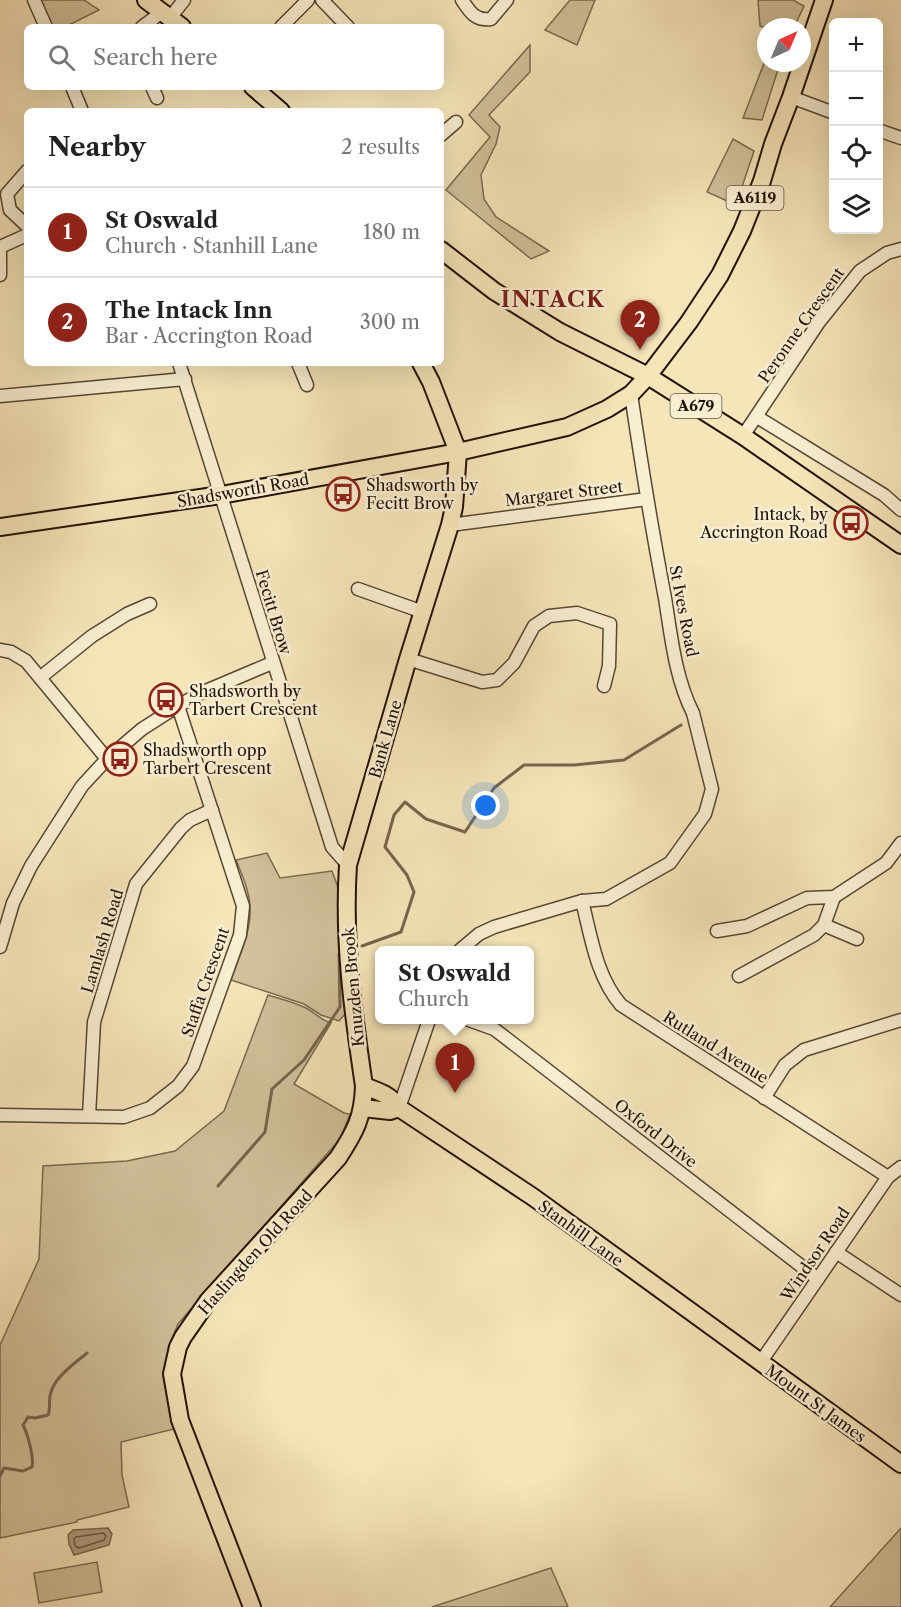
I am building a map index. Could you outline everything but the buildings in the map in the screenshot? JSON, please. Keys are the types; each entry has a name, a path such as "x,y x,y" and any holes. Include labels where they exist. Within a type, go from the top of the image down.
{"main road":[{"path":"146,0 171,19"},
{"name":"A6119","path":"648,376 689,322 720,275 742,231 824,0"},
{"path":"257,90 278,108"},
{"name":"A679","path":"444,252 494,291 542,321 648,376 743,436 901,545"},
{"name":"Bank Lane","path":"348,866 454,507 458,452 423,366"},
{"name":"Shadsworth Road","path":"0,527 221,495 458,452 567,427 607,410 631,394 648,376"},
{"name":"Knuzden Brook","path":"348,866 347,963 364,1086 363,1108"},
{"name":"Stanhill Lane","path":"364,1086 387,1095 399,1108 533,1197 760,1363"},
{"path":"363,1108 390,1111 399,1108"},
{"name":"Haslingden Old Road","path":"252,1607 180,1420 172,1374 174,1361 183,1337 208,1301 338,1158 357,1127 363,1108"},
{"name":"Mount St James","path":"760,1363 901,1464"}],"street":[{"path":"34,0 45,24"},
{"path":"153,24 171,19 184,0"},
{"path":"283,24 308,0"},
{"path":"322,0 345,24"},
{"path":"462,0 472,15 481,21 491,19 507,0"},
{"path":"73,90 81,108"},
{"path":"791,97 829,111"},
{"path":"444,132 456,122"},
{"path":"883,131 901,138"},
{"path":"24,174 7,194 10,210 24,223"},
{"path":"0,275 0,249 24,237"},
{"name":"Peronne Crescent","path":"743,436 819,322 860,271 887,253 901,249"},
{"name":"Fecitt Brow","path":"180,366 272,663 332,847 348,866"},
{"path":"298,366 307,385"},
{"path":"0,396 185,379"},
{"name":"St Ives Road","path":"466,946 479,934 494,927 582,901 606,899 670,863 705,814 712,789 675,654 647,500 631,394"},
{"path":"757,417 884,495 901,510"},
{"name":"Margaret Street","path":"450,525 647,500"},
{"path":"358,589 423,612"},
{"path":"41,677 92,636 127,614 150,604"},
{"path":"408,660 482,681 496,680 514,663 534,626 549,616 577,613 610,624 609,666 604,686"},
{"path":"0,650 11,652 26,661 107,759"},
{"path":"0,947 13,903 31,866 82,786 107,759 142,729 178,706 201,693 272,663"},
{"name":"Staffa Crescent","path":"0,1115 124,1117 150,1108 178,1086 193,1066 240,935 243,906 178,706"},
{"name":"Lamlash Road","path":"89,1116 94,1022 136,884 181,828 190,820 212,810"},
{"path":"717,931 747,926 807,898 834,897 885,863 901,843"},
{"path":"739,976 814,935 824,925 834,897"},
{"path":"0,900 13,903"},
{"name":"Rutland Avenue","path":"582,901 599,965 613,996 621,1005 888,1178"},
{"path":"824,925 857,939"},
{"path":"764,1098 785,1065 804,1050 901,1020"},
{"path":"399,1108 428,1024"},
{"name":"Oxford Drive","path":"480,1024 502,1035 818,1279"},
{"name":"Windsor Road","path":"760,1363 888,1178 901,1167"},
{"path":"836,1252 898,1290"}],"shaded area":[{"path":"34,0 84,0 99,10 71,24 45,24"},
{"path":"570,0 595,0 577,45 545,30"},
{"path":"758,0 793,0 804,6 798,18 759,18"},
{"path":"530,45 530,72 489,115 500,127 496,144 481,175 484,199 496,217 549,251 531,259 446,190 490,137 469,115"},
{"path":"761,72 777,72 762,120 743,118"},
{"path":"733,139 754,151 736,205 707,192"},
{"path":"267,853 280,878 332,871 340,893 345,1014 339,1021 321,1015 304,1004 231,980 244,943 250,915 248,894 236,860"},
{"path":"268,995 301,1006 331,1023 294,1084 344,1113 350,1114 340,1139 178,1324 168,1349 167,1386 174,1429 121,1442 122,1475 129,1507 77,1520 77,1522 0,1538 0,1345 39,1259 43,1166 127,1161 175,1151 224,1111"},
{"path":"901,1528 901,1607 830,1607"},
{"path":"97,1562 102,1592 39,1603 34,1573"},
{"path":"551,1568 568,1607 432,1607"}],"water":[{"path":"108,1528 112,1534 109,1545 74,1555 68,1535 73,1530"}],"waterway":[{"name":"Knuzden Brook","path":"362,946 401,932 414,892 407,875 385,847 394,815 405,802 426,819 465,832 494,788 524,765 574,765 624,760 681,725"},
{"name":"Knuzden Brook","path":"218,1186 265,1132 272,1089 304,1060 340,1007 339,954"},
{"name":"Knuzden Brook","path":"0,1476 4,1468 23,1471 32,1467 30,1446 23,1425 28,1417 48,1415 53,1386 87,1353"}],"place":[{"name":"The Intack Inn","path":"640,350"},
{"name":"Shadsworth by Fecitt Brow","path":"343,494"},
{"name":"Intack, by Accrington Road","path":"851,523"},
{"name":"Shadsworth by Tarbert Crescent","path":"166,700"},
{"name":"Shadsworth opp Tarbert Crescent","path":"120,759"},
{"name":"St Oswald","path":"455,1093"}],"district":[{"name":"INTACK","path":"553,299"}]}
